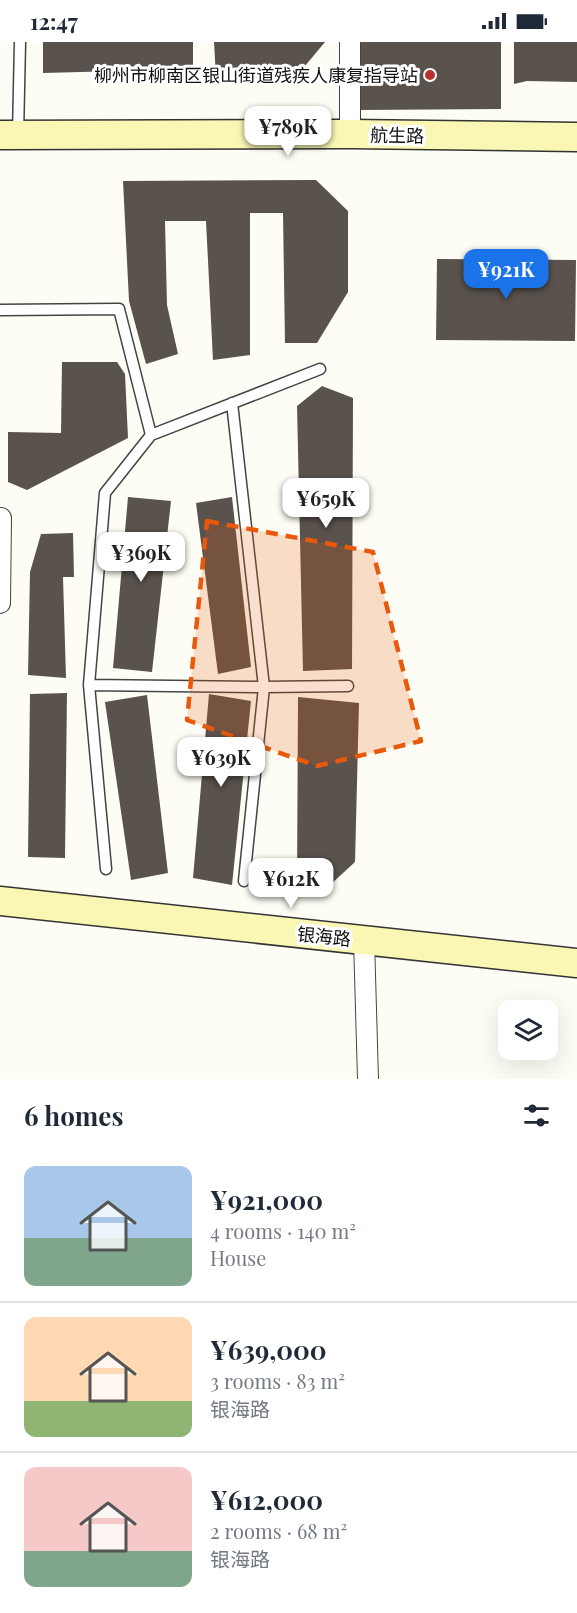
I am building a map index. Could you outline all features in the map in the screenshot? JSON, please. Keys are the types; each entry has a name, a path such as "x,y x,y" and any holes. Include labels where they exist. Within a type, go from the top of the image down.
{"street":[{"path":"350,42 350,125 577,118"},
{"name":"航生路","path":"9,125 350,125 577,137"},
{"path":"0,603 1,518"},
{"name":"银海路","path":"0,902 577,963"},
{"path":"364,940 368,1079"}],"lane":[{"path":"9,125 20,42"},
{"path":"0,310 118,309 151,435"},
{"path":"106,869 89,685 105,493 151,435 320,369"},
{"path":"232,403 264,687 244,881"},
{"path":"89,685 348,686"}],"highlighted area":[{"path":"207,521 373,552 421,741 317,766 187,720"}],"building":[{"path":"43,42 193,42 193,69 43,73"},
{"path":"214,42 325,42 295,78 216,78"},
{"name":"柳州市柳南区银山街道残疾人康复指导站","path":"359,42 501,42 501,109 358,110"},
{"path":"514,42 577,42 577,82 527,81 514,84"},
{"path":"316,180 348,211 348,292 317,343 285,343 283,213 250,213 250,355 213,360 206,221 165,221 167,305 178,354 146,364 129,301 123,181"},
{"path":"437,259 576,260 575,341 436,340"},
{"path":"62,362 117,362 125,374 128,438 27,490 8,482 8,432 61,433"},
{"path":"322,386 353,398 352,669 303,671 297,406"},
{"path":"128,497 171,501 152,672 113,668"},
{"path":"232,497 251,667 218,674 196,503"},
{"path":"73,533 74,577 63,577 66,678 28,675 30,572 41,534"},
{"path":"67,693 65,858 28,857 30,694"},
{"path":"209,694 251,701 232,885 193,878"},
{"path":"147,695 168,873 131,880 105,702"},
{"path":"298,697 359,703 355,862 318,896 297,887"}],"place":[{"name":"柳州市柳南区银山街道残疾人康复指导站","path":"430,75"}]}
